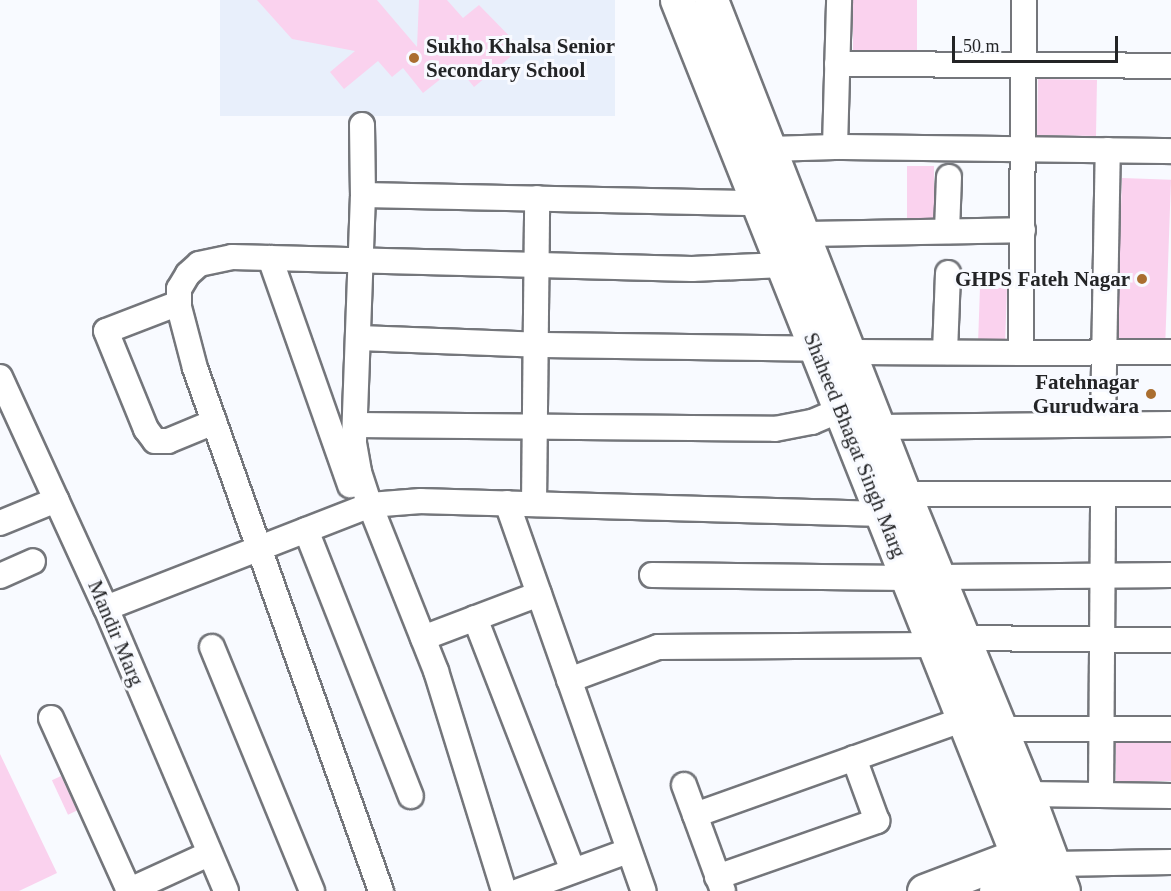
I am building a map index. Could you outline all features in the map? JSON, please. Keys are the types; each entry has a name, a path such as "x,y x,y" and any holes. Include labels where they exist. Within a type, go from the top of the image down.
{"main road":[{"name":"Shaheed Bhagat Singh Marg","path":"677,0 840,410 892,504 948,641 1000,729 1027,794 1040,871"},
{"name":"Shaheed Bhagat Singh Marg","path":"711,0 878,427 892,504"},
{"name":"Shaheed Bhagat Singh Marg","path":"948,641 963,719 1040,871"},
{"path":"924,891 1040,871"},
{"path":"996,891 1040,871"}],"street":[{"path":"835,147 839,0"},
{"path":"1021,352 1025,150 1024,0"},
{"path":"837,64 1171,66"},
{"path":"362,125 363,195 354,443 359,472 423,638 471,775 504,891"},
{"path":"770,149 835,147 1171,151"},
{"path":"1103,424 1108,150"},
{"path":"947,231 950,177"},
{"path":"363,195 758,202"},
{"path":"534,504 537,198"},
{"path":"804,234 1023,230"},
{"path":"381,891 195,368 179,303 179,289 188,274 199,264 232,257 692,269 783,265"},
{"path":"270,258 352,492 370,505"},
{"path":"945,352 948,273"},
{"path":"179,303 106,331 146,429 155,441 168,441 214,422"},
{"path":"359,338 537,345 817,349"},
{"path":"849,352 1171,352"},
{"name":"Mandir Marg","path":"0,377 106,608 226,891"},
{"path":"355,425 775,429 805,424 840,410"},
{"path":"878,427 1171,423"},
{"path":"106,608 370,505 421,501 534,504 892,504 1171,494"},
{"path":"1101,795 1103,495"},
{"path":"0,523 56,500"},
{"path":"507,503 644,891"},
{"path":"306,530 411,796"},
{"path":"0,576 33,561"},
{"path":"652,574 922,578 1171,575"},
{"path":"423,638 539,594"},
{"path":"476,618 573,871"},
{"path":"569,680 658,647 948,641 1171,640"},
{"path":"212,647 312,891"},
{"path":"51,718 129,891 209,854"},
{"path":"695,815 963,719"},
{"path":"1000,729 1171,729"},
{"path":"684,785 720,884 877,820 854,758"},
{"path":"1027,794 1171,796"},
{"path":"519,891 628,851"},
{"path":"1040,871 1171,862"}],"shaded area":[{"name":"Sukho Khalsa Senior Secondary School","path":"220,0 615,0 615,116 220,116"}],"building":[{"path":"257,0 377,0 417,47 419,0 447,0 463,18 479,5 521,48 474,87 457,66 423,93 403,68 392,77 378,61 344,89 330,72 355,51 292,39"},
{"path":"853,0 917,0 917,50 853,50"},
{"path":"1038,79 1097,80 1096,136 1037,135"},
{"path":"907,166 934,166 934,218 907,218"},
{"name":"GHPS Fateh Nagar","path":"1122,178 1171,180 1165,340 1116,338"},
{"path":"980,287 1007,288 1005,340 978,339"},
{"path":"1116,743 1171,743 1171,781 1116,781"},
{"path":"0,754 57,873 19,891 0,891"},
{"path":"61,776 77,810 68,815 52,780"}],"place":[{"name":"Sukho Khalsa Senior Secondary School","path":"414,58"},
{"name":"GHPS Fateh Nagar","path":"1142,279"},
{"name":"Fatehnagar Gurudwara","path":"1151,394"}]}
